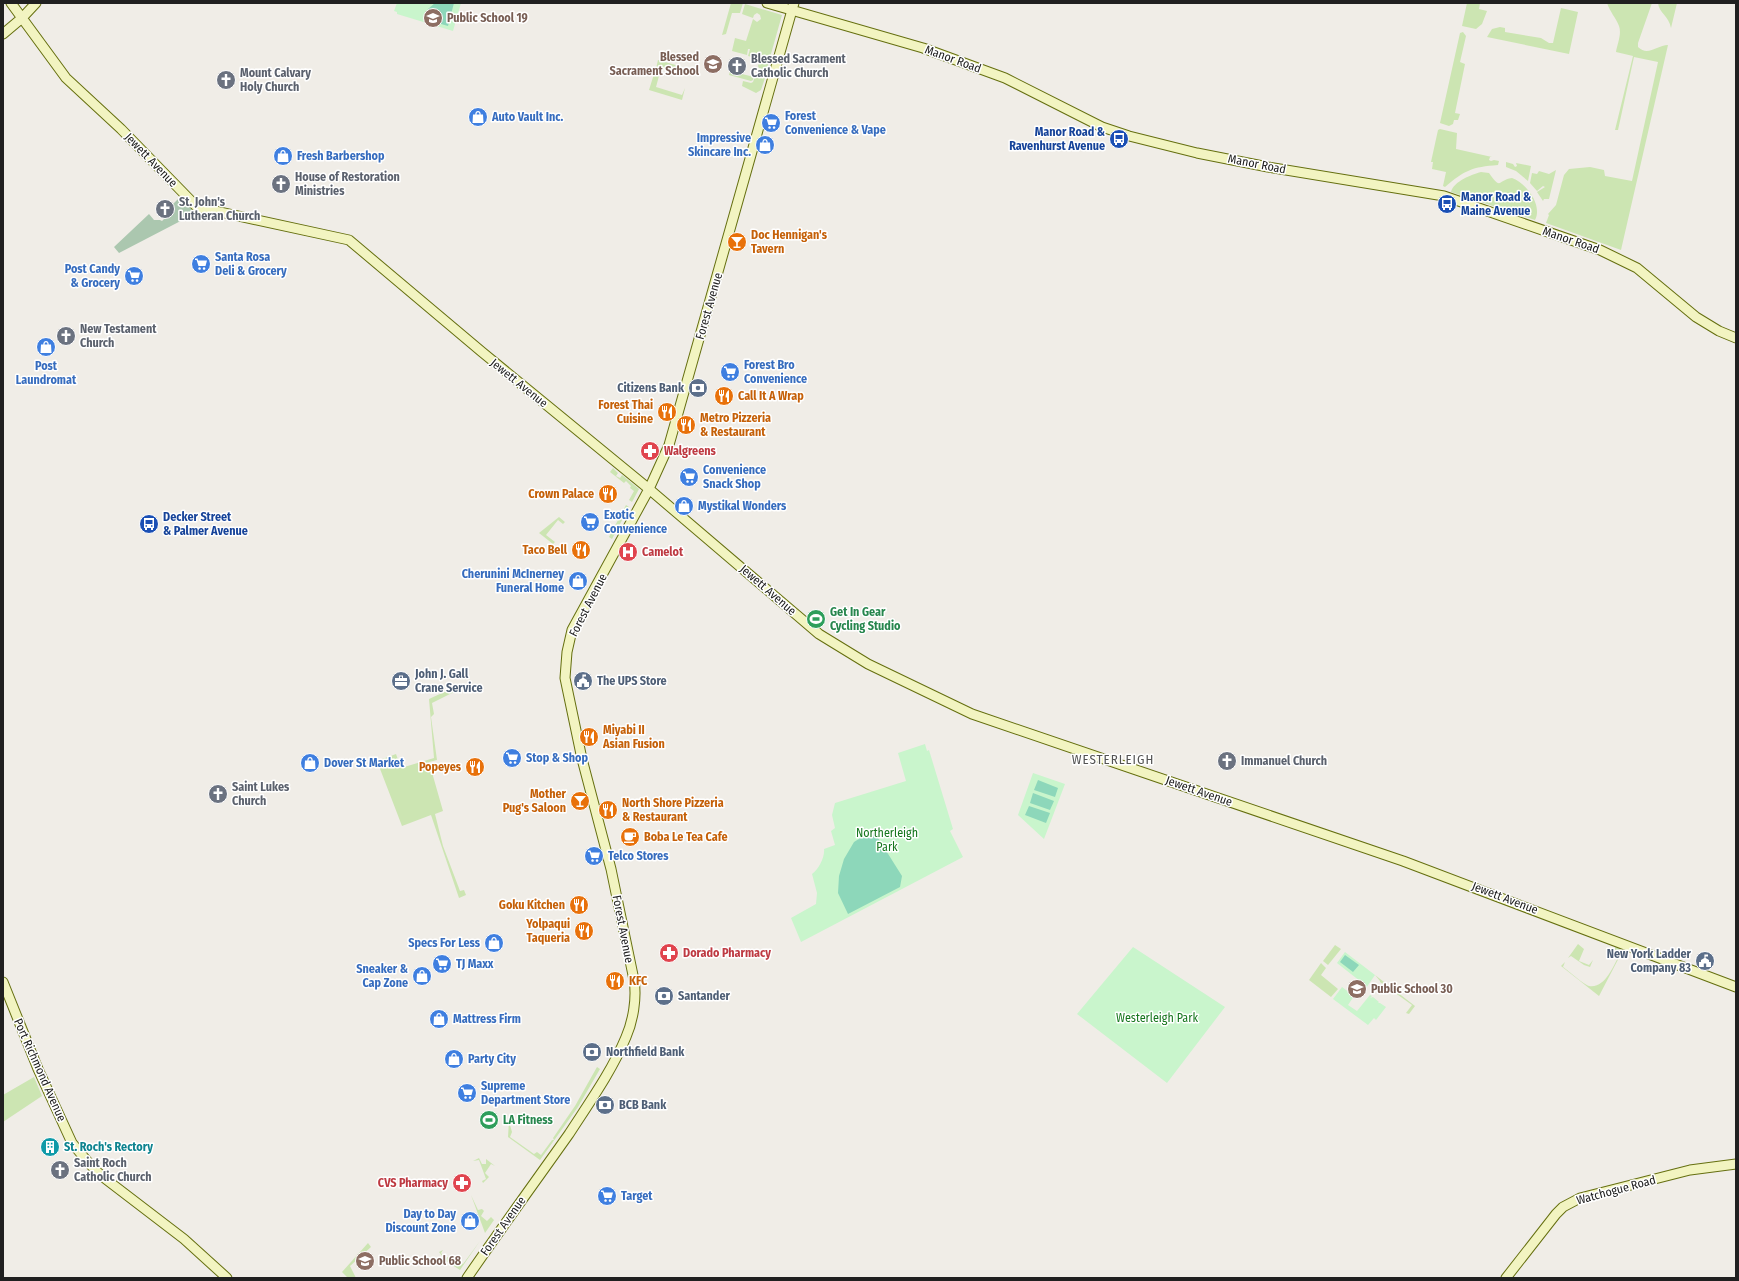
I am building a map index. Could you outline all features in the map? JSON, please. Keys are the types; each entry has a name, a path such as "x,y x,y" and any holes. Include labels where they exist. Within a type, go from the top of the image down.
{"street":[{"name":"Jewett Avenue","path":"11,3 66,78 120,129 197,207 350,240 482,352 649,489 826,640 868,664 962,710 1403,861 1736,987"},
{"path":"3,34 22,18 36,3"},
{"name":"Manor Road","path":"767,3 793,7 922,48 999,76 1102,127 1129,136 1197,153 1268,167 1444,196 1600,250 1637,268 1696,317 1719,331 1736,338"},
{"name":"Forest Avenue","path":"467,1278 580,1117 627,1036 635,993 634,980 611,869 582,759 565,678 565,665 572,630 649,489 669,445 793,7"},
{"name":"Port Richmond Avenue","path":"3,982 7,1004 72,1143 85,1160 102,1177 184,1239 227,1278"},
{"name":"Watchogue Road","path":"1506,1278 1556,1214 1571,1202 1580,1198 1690,1170 1736,1164"}],"green space":[{"name":"Public School 19","path":"397,3 461,3 453,31 397,14 397,12 394,11"},
{"path":"435,3 454,3 448,26 424,19 428,9"},
{"path":"731,3 743,3 740,13 732,13 726,34 722,35"},
{"path":"1467,3 1480,3 1479,9 1487,11 1482,24 1476,29 1462,26"},
{"path":"1607,3 1652,3 1638,43 1638,47 1642,50 1649,51 1664,45 1668,45 1621,250 1546,223 1548,214 1556,205 1564,175 1569,169 1590,167 1604,170 1605,176 1632,181 1658,62 1634,57 1618,130 1615,130 1633,56 1616,52 1620,29"},
{"path":"1658,3 1677,3 1671,28 1668,20 1660,9"},
{"path":"745,4 782,15 767,68 765,70 759,68 758,66 760,59 748,56 750,49 748,49 747,55 732,51 735,38 746,41 753,19 757,22 761,19 760,15 757,13 753,18 742,14"},
{"path":"1561,8 1578,12 1569,54 1487,37 1492,29 1500,27 1505,28 1505,32 1541,38 1549,43 1553,43"},
{"path":"1463,32 1466,36 1460,62 1465,64 1455,113 1460,114 1458,120 1454,120 1453,124 1449,126 1440,123 1460,33"},
{"path":"658,60 679,66 677,72 665,68 662,71 663,75 655,73"},
{"path":"730,71 750,76 752,72 754,75 753,80 751,81 729,75"},
{"path":"654,74 659,76 656,87 682,95 685,88 682,100 649,90"},
{"path":"758,74 765,78 761,90 756,93 742,86 743,81 753,82 755,76"},
{"path":"1440,129 1457,133 1456,149 1492,157 1490,157 1489,160 1499,161 1498,165 1469,170 1445,187 1443,186 1446,172 1432,169 1433,162 1431,162 1438,130"},
{"path":"1506,162 1513,164 1515,167 1517,166 1516,163 1531,166 1528,181 1516,171 1506,167"},
{"path":"1556,170 1549,199 1544,199 1543,201 1537,192 1545,187 1543,186 1537,191 1530,183 1532,173 1537,174 1539,171 1549,174"},
{"path":"1481,172 1489,173 1498,183 1512,178 1523,185 1535,201 1537,214 1535,220 1451,192 1459,182"},
{"path":"180,197 196,213 119,253 114,247 149,214 154,220 162,221 173,210 171,206"},
{"path":"613,468 618,473 616,476 620,478 622,475 639,489 632,502 629,500 634,491 630,488 631,486 626,481 624,483 610,472"},
{"path":"626,505 629,507 612,539 609,537"},
{"path":"559,517 565,522 563,524 558,520 546,535 555,542 553,544 539,533"},
{"path":"455,687 454,692 432,703 434,714 431,717 437,760 429,762 443,811 435,814 443,846 460,891 464,890 466,895 459,898 431,815 402,826 377,761 396,754 401,768 434,758 429,699"},
{"name":"Northerleigh Park","path":"925,744 927,751 929,750 953,829 950,831 963,857 801,942 791,918 816,904 817,893 812,874 821,863 824,856 824,849 835,845 831,831 835,828 832,815 835,803 906,781 898,753"},
{"path":"1033,773 1065,784 1044,839 1018,815"},
{"path":"1038,780 1058,788 1055,797 1034,790"},
{"path":"1033,793 1054,801 1050,810 1030,803"},
{"path":"1029,806 1050,813 1046,823 1025,815"},
{"path":"873,830 902,876 900,887 848,914 838,893 839,876 844,859 854,842"},
{"path":"1578,944 1584,949 1579,961 1589,965 1593,960 1590,967 1584,965 1571,956 1568,958"},
{"path":"1335,945 1341,949 1328,965 1323,961"},
{"name":"Westerleigh Park","path":"1133,947 1225,1007 1167,1083 1077,1014"},
{"path":"1615,947 1623,950 1599,996 1561,966 1565,962 1563,967 1586,985 1595,986 1600,984 1608,976 1619,956 1615,952"},
{"path":"1345,952 1375,975 1364,991 1361,989 1365,985 1337,963"},
{"path":"1345,955 1359,965 1353,972 1340,962"},
{"path":"1321,963 1326,968 1321,975 1338,989 1331,997 1309,980"},
{"path":"1375,975 1415,1006 1409,1014 1406,1013 1412,1005 1380,982"},
{"path":"1342,987 1354,996 1348,1005 1357,1011 1370,995 1372,996 1370,998 1373,997 1379,1002 1378,1003 1386,1007 1376,1020 1374,1018 1368,1025 1333,999"},
{"path":"597,1067 600,1069 578,1107 540,1160 508,1137 509,1121 513,1119 515,1123 510,1125 512,1132 510,1137 534,1154 537,1152 541,1155 552,1140 554,1140 553,1138 575,1106"},
{"path":"34,1077 42,1096 3,1122 3,1095"},
{"path":"479,1158 482,1164 486,1164 486,1159 495,1166 491,1164 485,1173 489,1177 483,1183 482,1181 486,1179 479,1160 473,1161"},
{"path":"471,1195 478,1210 482,1209 484,1211 481,1216 487,1221 491,1217 494,1220 485,1233"},
{"path":"480,1241 460,1270 446,1261 439,1252 443,1250 441,1253 446,1258 450,1256 448,1260 456,1265 459,1262 463,1264"},
{"path":"368,1243 371,1247 350,1266 356,1278 348,1278 342,1272"}],"place":[{"name":"Public School 19","path":"433,18"},
{"name":"Blessed Sacrament School","path":"713,64"},
{"name":"Blessed Sacrament Catholic Church","path":"737,66"},
{"name":"Mount Calvary Holy Church","path":"226,80"},
{"name":"Auto Vault Inc.","path":"478,117"},
{"name":"Forest Convenience & Vape","path":"771,123"},
{"name":"Manor Road & Ravenhurst Avenue","path":"1119,139"},
{"name":"Impressive Skincare Inc.","path":"765,145"},
{"name":"Fresh Barbershop","path":"283,156"},
{"name":"House of Restoration Ministries","path":"281,184"},
{"name":"Manor Road & Maine Avenue","path":"1447,204"},
{"name":"St. John's Lutheran Church","path":"165,209"},
{"name":"Doc Hennigan's Tavern","path":"737,242"},
{"name":"Santa Rosa Deli & Grocery","path":"201,264"},
{"name":"Post Candy & Grocery","path":"134,276"},
{"name":"New Testament Church","path":"66,336"},
{"name":"Post Laundromat","path":"46,347"},
{"name":"Forest Bro Convenience","path":"730,372"},
{"name":"Citizens Bank","path":"698,388"},
{"name":"Call It A Wrap","path":"724,396"},
{"name":"Forest Thai Cuisine","path":"667,412"},
{"name":"Metro Pizzeria & Restaurant","path":"686,425"},
{"name":"Walgreens","path":"650,451"},
{"name":"Convenience Snack Shop","path":"689,477"},
{"name":"Crown Palace","path":"608,494"},
{"name":"Mystikal Wonders","path":"684,506"},
{"name":"Exotic Convenience","path":"590,522"},
{"name":"Decker Street & Palmer Avenue","path":"149,524"},
{"name":"Taco Bell","path":"581,550"},
{"name":"Camelot","path":"628,552"},
{"name":"Cherunini McInerney Funeral Home","path":"578,581"},
{"name":"Get In Gear Cycling Studio","path":"816,619"},
{"name":"John J. Gall Crane Service","path":"401,681"},
{"name":"The UPS Store","path":"583,681"},
{"name":"Miyabi II Asian Fusion","path":"589,737"},
{"name":"Stop & Shop","path":"512,758"},
{"name":"Immanuel Church","path":"1227,761"},
{"name":"Dover St Market","path":"310,763"},
{"name":"Popeyes","path":"475,767"},
{"name":"Saint Lukes Church","path":"218,794"},
{"name":"Mother Pug's Saloon","path":"580,801"},
{"name":"North Shore Pizzeria & Restaurant","path":"608,810"},
{"name":"Boba Le Tea Cafe","path":"630,837"},
{"name":"Telco Stores","path":"594,856"},
{"name":"Goku Kitchen","path":"579,905"},
{"name":"Yolpaqui Taqueria","path":"584,931"},
{"name":"Specs For Less","path":"494,943"},
{"name":"Dorado Pharmacy","path":"669,953"},
{"name":"New York Ladder Company 83","path":"1705,961"},
{"name":"TJ Maxx","path":"442,964"},
{"name":"Sneaker & Cap Zone","path":"422,976"},
{"name":"KFC","path":"615,981"},
{"name":"Public School 30","path":"1357,989"},
{"name":"Santander","path":"664,996"},
{"name":"Mattress Firm","path":"439,1019"},
{"name":"Northfield Bank","path":"592,1052"},
{"name":"Party City","path":"454,1059"},
{"name":"Supreme Department Store","path":"467,1093"},
{"name":"BCB Bank","path":"605,1105"},
{"name":"LA Fitness","path":"489,1120"},
{"name":"St. Roch's Rectory","path":"50,1147"},
{"name":"Saint Roch Catholic Church","path":"60,1170"},
{"name":"CVS Pharmacy","path":"462,1183"},
{"name":"Target","path":"607,1196"},
{"name":"Day to Day Discount Zone","path":"470,1221"},
{"name":"Public School 68","path":"365,1261"}],"district":[{"name":"WESTERLEIGH","path":"1113,759"}]}
